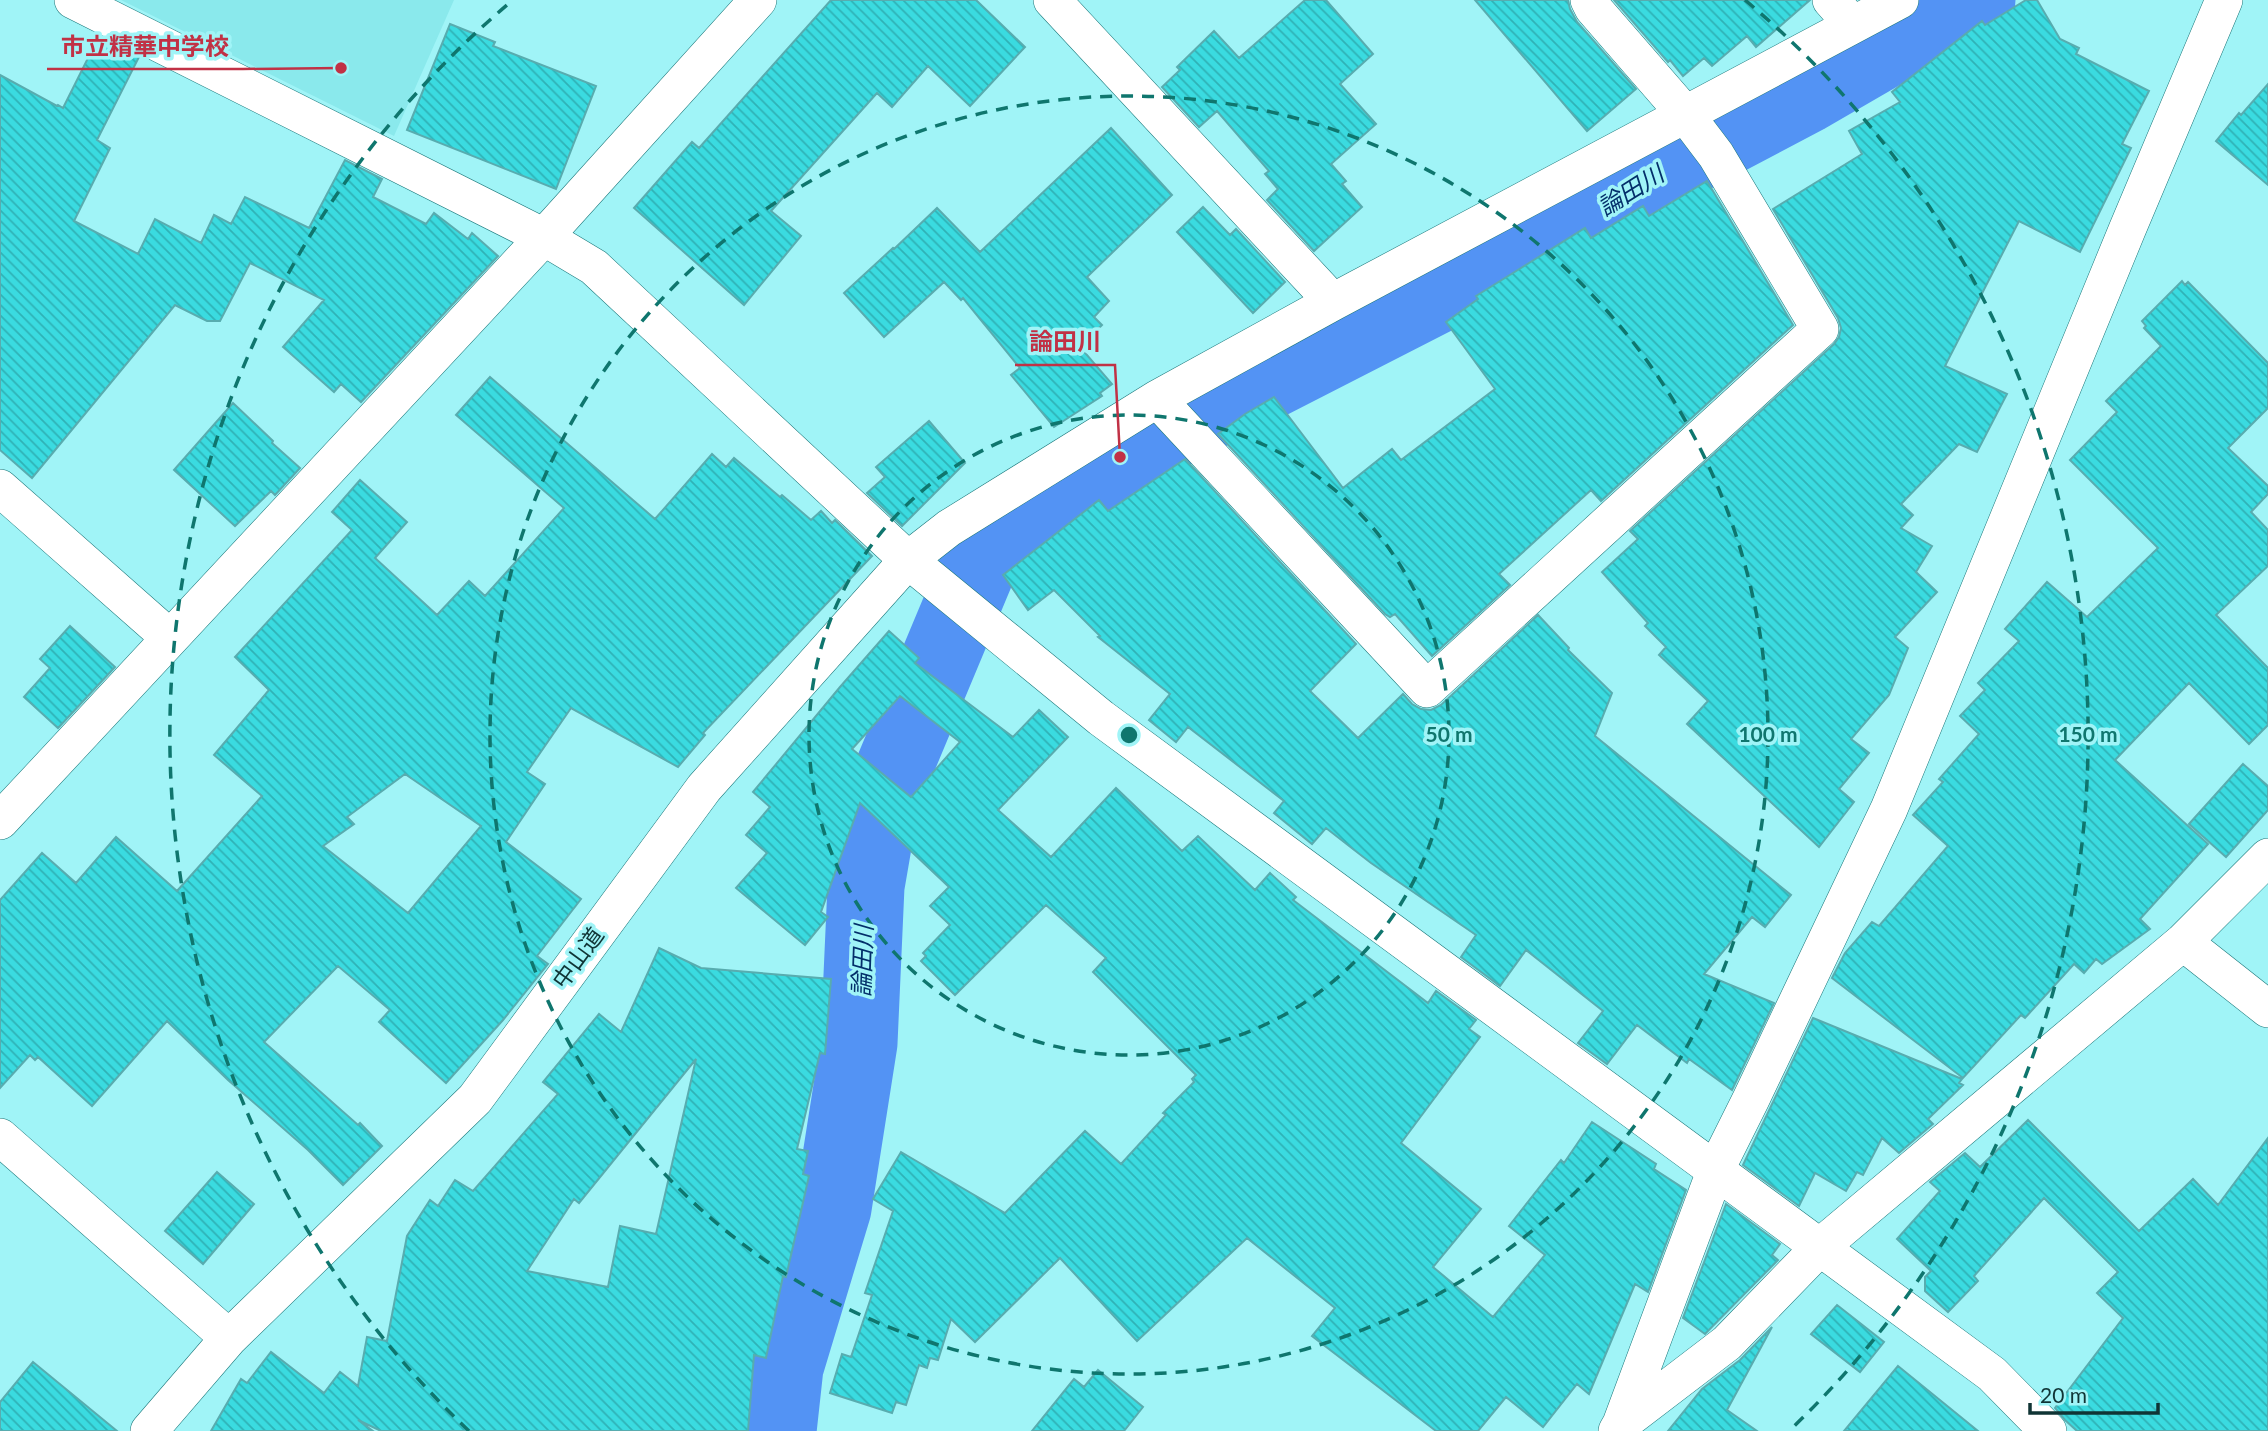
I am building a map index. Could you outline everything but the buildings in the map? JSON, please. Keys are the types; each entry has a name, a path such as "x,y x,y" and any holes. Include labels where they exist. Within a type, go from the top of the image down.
{"street":[{"path":"73,0 544,237 594,267 908,560 1101,718 1992,1374 2048,1431"},
{"path":"0,821 544,237 758,0"},
{"path":"1052,0 1334,302"},
{"path":"1175,418 1427,689 1820,328 1699,133 1588,0"},
{"name":"中山道","path":"149,1431 229,1338 475,1099 704,788 908,560 949,528 1175,418 1334,302 1699,133 1842,12 1900,0"},
{"path":"1619,1427 1716,1169 1889,809 2224,0"},
{"path":"0,488 170,639"},
{"path":"1619,1427 1727,1343 1821,1246 2183,942 2268,857"},
{"path":"2183,942 2268,1009"},
{"path":"0,1137 229,1338"}],"shaded area":[{"path":"121,0 454,0 394,136"}],"waterway":[{"name":"論田川","path":"778,1431 785,1367 833,1208 859,1043 866,886 881,799 988,543 1002,539 1036,511 1120,457 1599,212 1620,193 1806,95 1977,0"}],"place":[{"name":"市立精華中学校","path":"341,68"},
{"name":"論田川","path":"1120,457"}]}
